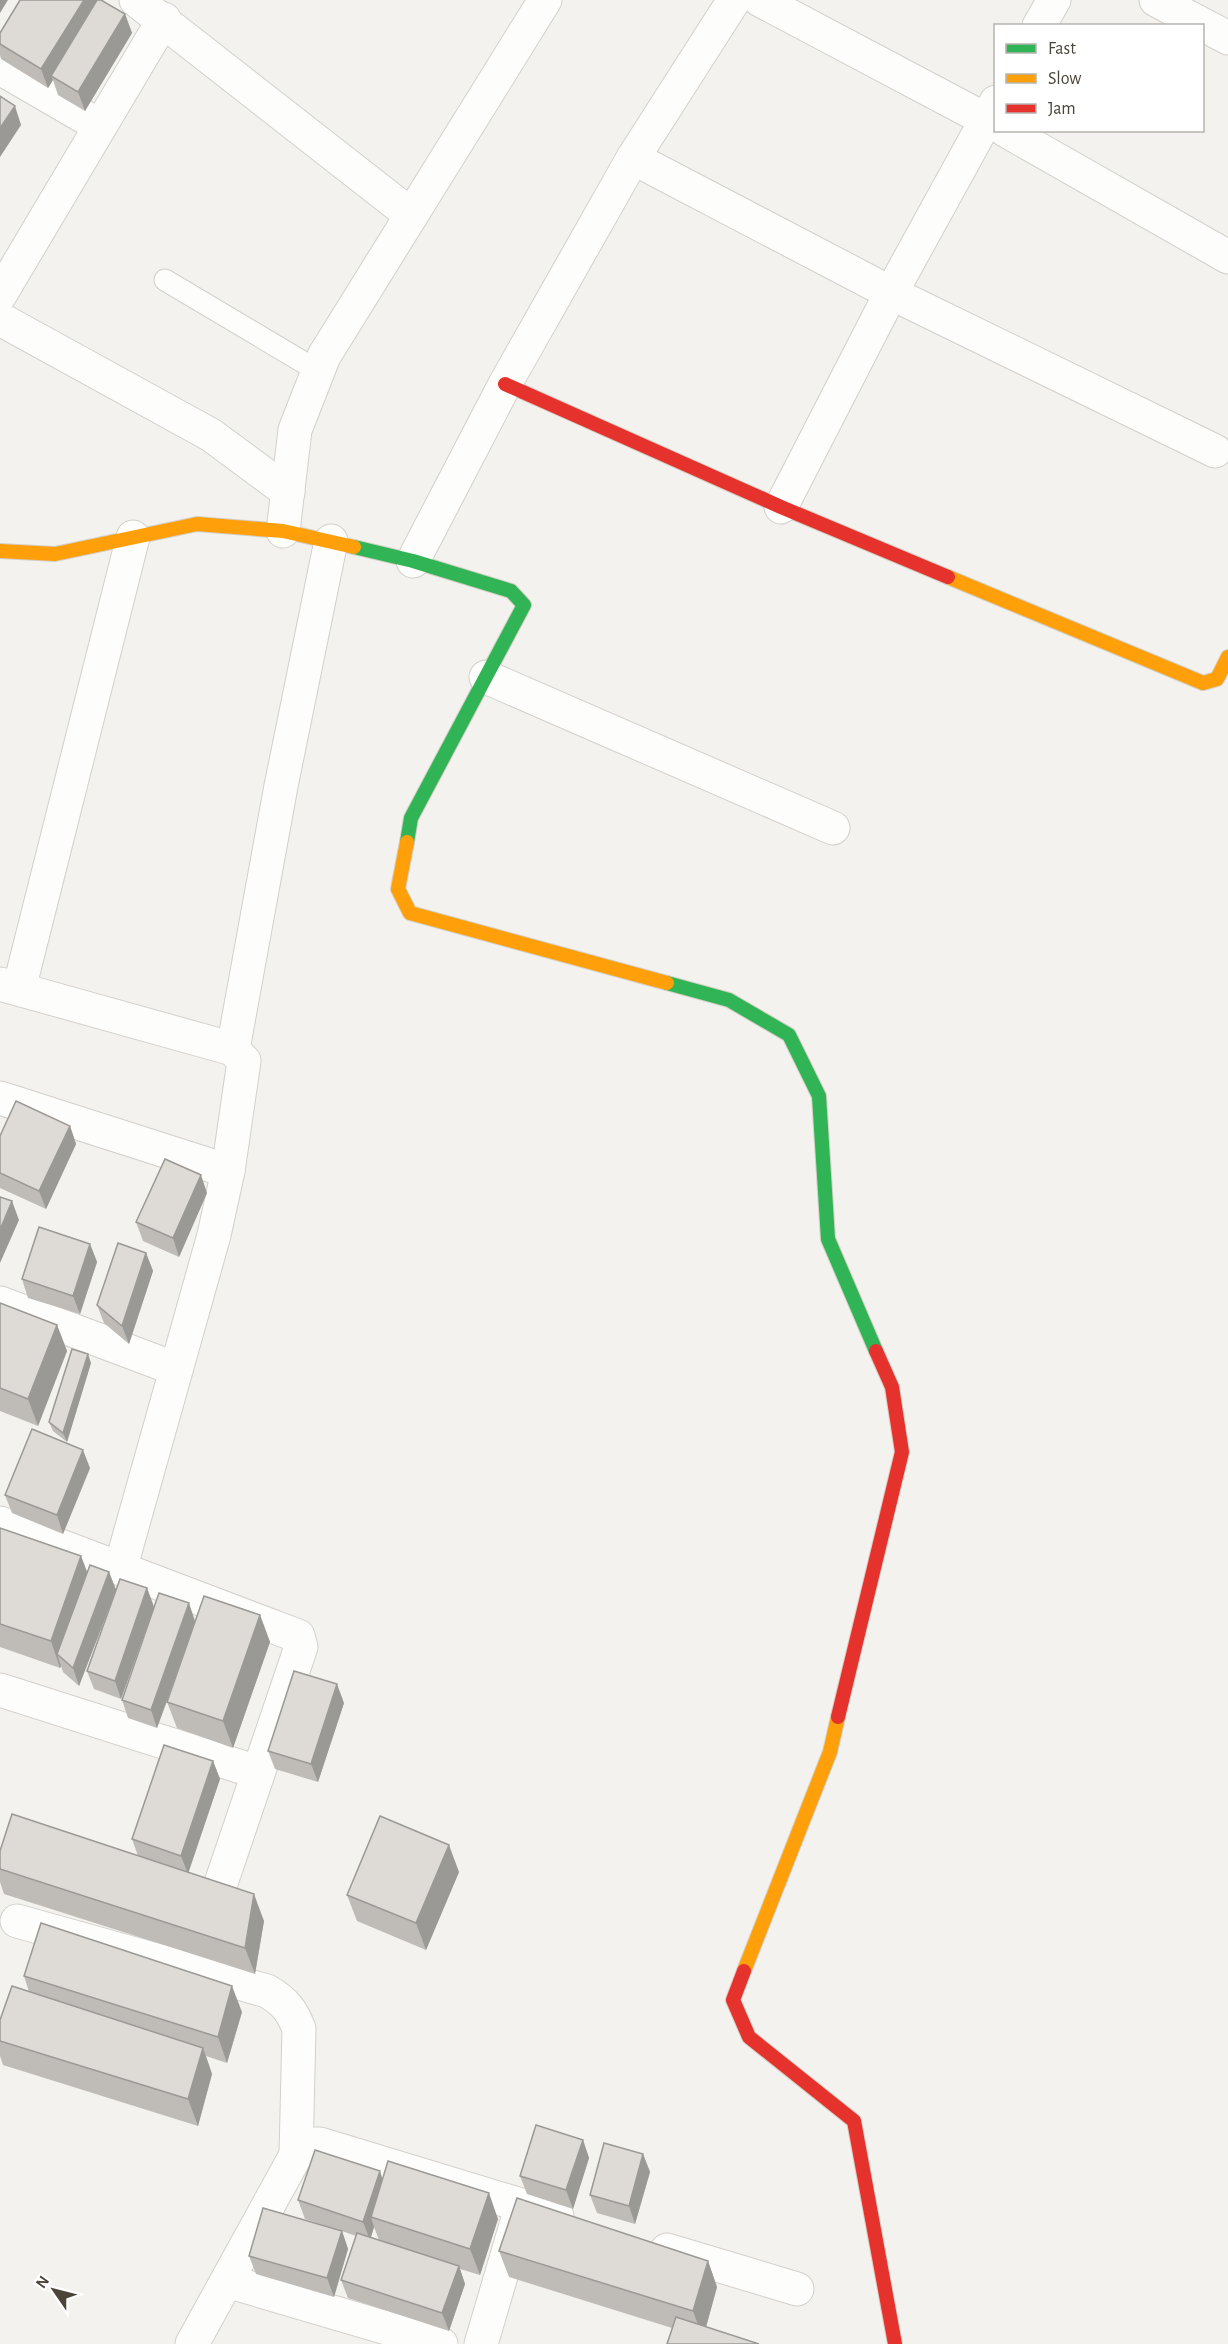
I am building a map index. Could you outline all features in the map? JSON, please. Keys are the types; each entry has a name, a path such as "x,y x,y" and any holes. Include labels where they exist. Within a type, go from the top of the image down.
{"street":[{"path":"136,0 164,19 411,215"},
{"path":"283,531 295,430 324,356 544,0"},
{"path":"413,561 505,384 633,158 734,0"},
{"path":"760,0 994,118"},
{"path":"1040,24 1054,0"},
{"path":"1156,0 1201,24"},
{"path":"0,295 164,19"},
{"path":"1204,25 1228,38"},
{"path":"0,68 100,126"},
{"path":"781,507 891,292 994,121"},
{"path":"1017,132 1228,257"},
{"path":"633,158 891,292 1215,452"},
{"path":"0,319 211,435 288,492"},
{"path":"505,384 781,507 1203,683 1217,679 1228,657"},
{"path":"0,551 55,554 196,524 283,531 331,541 413,561 511,591 524,605 411,818 398,890 410,913 729,1000 789,1035 819,1096 828,1239 892,1387 902,1452 830,1752 733,2000 749,2037 854,2121 895,2344"},
{"path":"121,1566 214,1235 228,1171 244,1061 233,1049 10,986 133,537"},
{"path":"233,1049 281,786 331,541"},
{"path":"486,677 833,828"},
{"path":"0,1098 228,1171"},
{"path":"0,1303 176,1369"},
{"path":"0,1522 121,1566 298,1636 301,1647 221,1883"},
{"path":"0,1690 257,1772"},
{"path":"17,1921 267,1991 282,2000 294,2014 299,2029 296,2156"},
{"path":"192,2344 296,2156 310,2144 320,2144 591,2227"},
{"path":"481,2344 522,2206"},
{"path":"637,2241 797,2289"},
{"path":"227,2281 441,2344"}],"lane":[{"path":"165,280 318,371"}],"building":[{"path":"20,0 84,0 41,69 0,44 0,33"},
{"path":"97,0 125,14 78,92 51,76"},
{"path":"0,96 15,106 0,128"},
{"path":"16,1101 70,1126 39,1191 0,1173 0,1136"},
{"path":"165,1159 201,1175 173,1238 136,1222"},
{"path":"0,1197 12,1201 0,1230"},
{"path":"39,1227 90,1244 73,1296 22,1279"},
{"path":"118,1243 146,1253 122,1326 97,1305"},
{"path":"0,1303 57,1325 28,1399 0,1388"},
{"path":"72,1349 88,1354 63,1433 49,1422"},
{"path":"32,1429 83,1450 57,1515 5,1495"},
{"path":"0,1528 81,1556 51,1641 0,1624"},
{"path":"90,1565 109,1572 73,1668 57,1654"},
{"path":"120,1579 147,1588 115,1681 87,1671"},
{"path":"159,1593 189,1603 151,1710 122,1700"},
{"path":"204,1596 260,1615 223,1721 167,1702"},
{"path":"294,1671 337,1684 311,1764 268,1751"},
{"path":"164,1745 213,1761 181,1856 132,1839"},
{"path":"12,1814 254,1894 245,1948 0,1869 0,1851"},
{"path":"380,1816 449,1845 416,1923 347,1895"},
{"path":"41,1923 232,1986 218,2037 24,1976"},
{"path":"12,1986 203,2048 188,2099 0,2041 0,2020"},
{"path":"536,2125 583,2140 566,2190 520,2176"},
{"path":"604,2143 643,2154 629,2206 590,2195"},
{"path":"315,2150 380,2171 363,2222 298,2200"},
{"path":"388,2161 489,2193 470,2249 371,2217"},
{"path":"517,2198 708,2261 693,2311 499,2251"},
{"path":"263,2208 342,2231 327,2278 249,2256"},
{"path":"357,2233 459,2266 442,2313 341,2280"},
{"path":"676,2317 759,2344 667,2344"}],"traffic: fast":[{"path":"354,547 413,561 511,591 524,605 411,818 407,842"},
{"path":"667,983 729,1000 789,1035 819,1096 828,1239 876,1351"}],"traffic: slow":[{"path":"0,551 55,554 197,524 283,531 354,547"},
{"path":"948,577 1203,683 1217,679 1228,657"},
{"path":"407,842 398,889 410,913 667,983"},
{"path":"744,1971 830,1752 838,1717"}],"traffic: jam":[{"path":"505,384 781,507 948,577"},
{"path":"838,1717 902,1452 892,1387 876,1351"},
{"path":"744,1971 733,2000 749,2037 854,2121 895,2344"}]}
